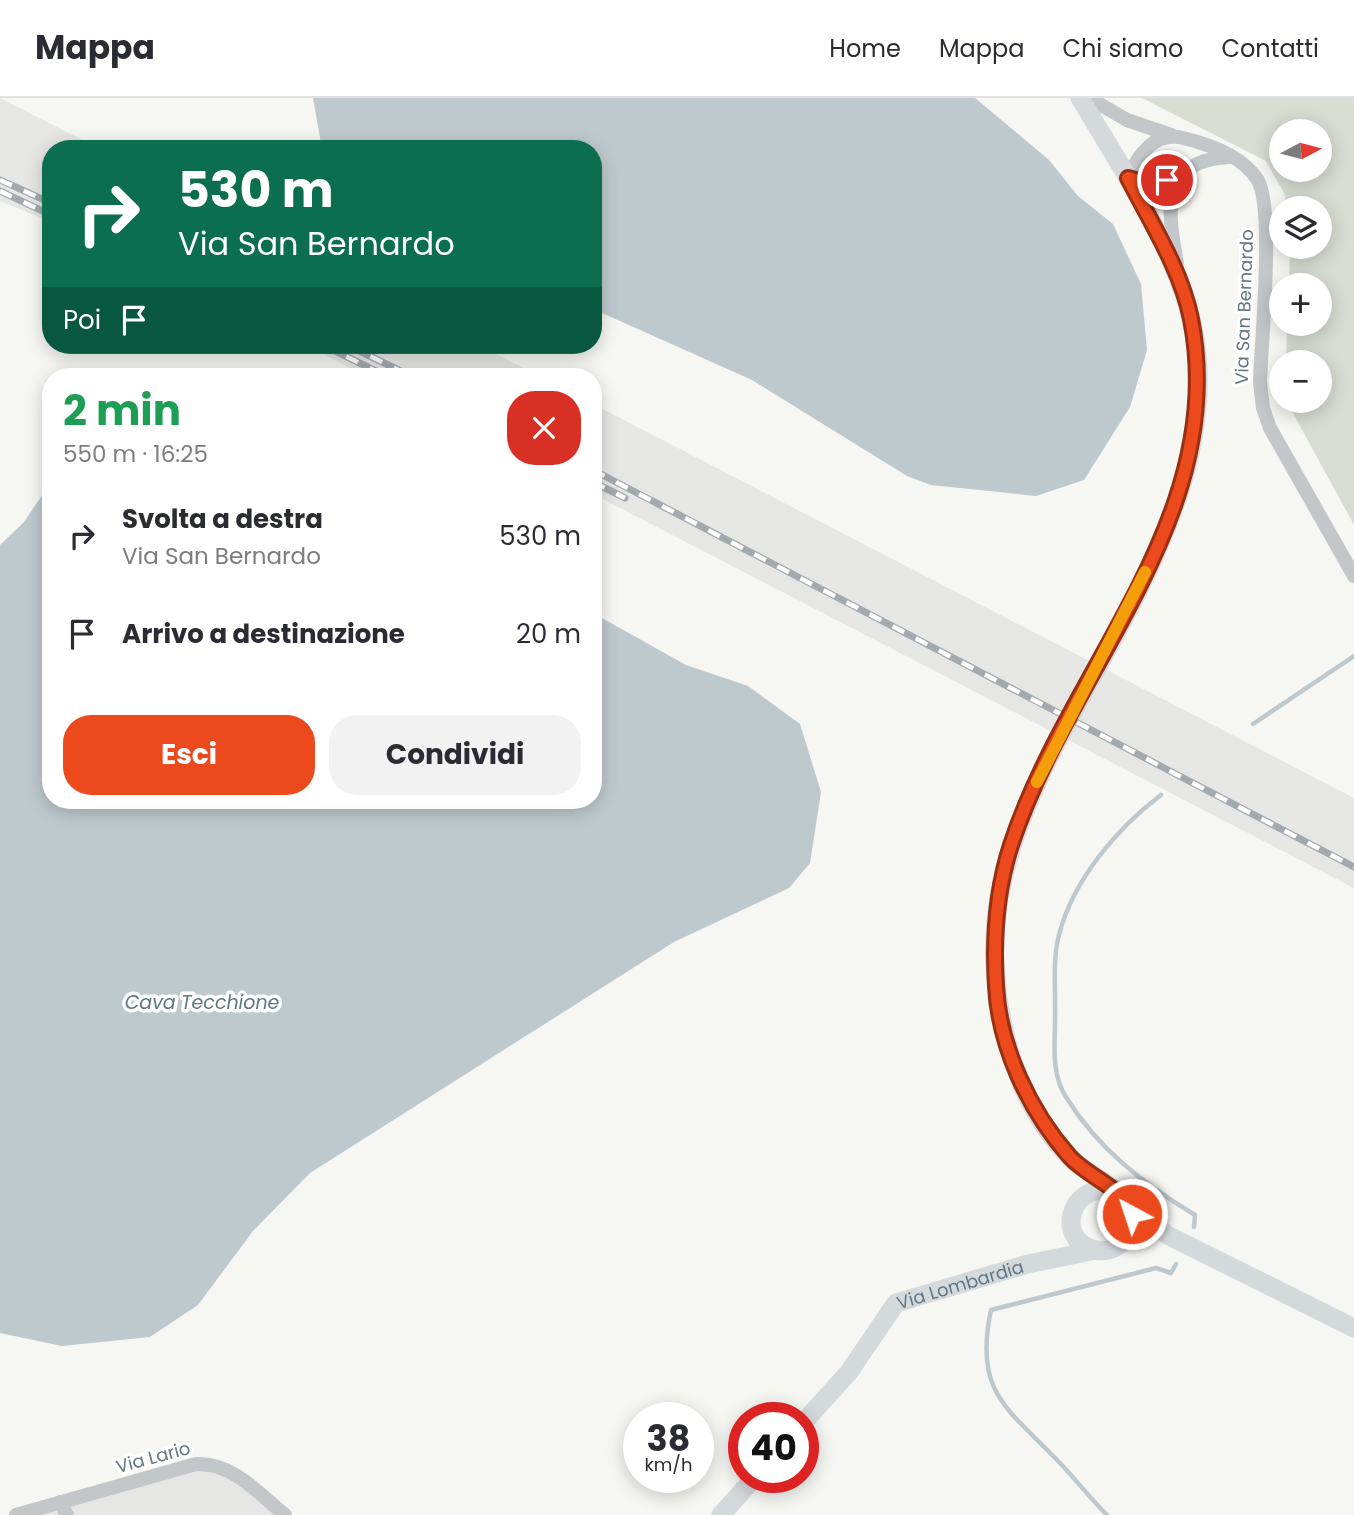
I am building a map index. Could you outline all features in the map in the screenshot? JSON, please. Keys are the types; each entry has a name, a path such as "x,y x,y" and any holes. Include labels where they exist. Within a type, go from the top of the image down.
{"street":[{"path":"1080,98 1128,178 1166,250 1184,295"},
{"name":"Via San Bernardo","path":"1089,98 1128,120 1196,141 1231,157 1256,177 1265,202 1260,382 1263,408 1270,428 1354,576"},
{"path":"1128,178 1141,154 1150,145 1171,135"},
{"path":"1128,178 1152,183 1181,174 1210,158 1231,157"},
{"path":"1082,1197 1070,1158 1025,1091 1004,1029 996,991 996,910 1011,846 1047,760 1156,550 1189,463 1199,397 1198,372 1174,246 1170,203 1181,174"},
{"path":"1070,1158 1116,1193 1131,1210 1169,1236 1354,1328"},
{"path":"1116,1193 1099,1190 1082,1197 1072,1214 1074,1233 1083,1244 1096,1250 1115,1248 1129,1234 1131,1210"},
{"name":"Via Lombardia","path":"1049,1259 1074,1233"},
{"path":"1129,1234 1169,1236"},
{"name":"Via Lombardia","path":"819,1405 849,1372 896,1303 963,1281 1096,1250"},
{"name":"Via Lario","path":"16,1515 64,1509 196,1464 215,1463 231,1471 285,1515"},
{"path":"721,1515 741,1493"}],"shaded area":[{"path":"0,98 82,140 42,140 42,218 0,201"},
{"path":"1142,98 1354,98 1354,525 1293,413 1332,413 1332,350 1286,350 1287,336 1332,336 1332,273 1289,273 1290,259 1332,259 1332,196 1285,196 1278,182 1332,182 1332,119 1269,119 1269,166 1266,161"},
{"path":"323,354 496,354 524,368 350,368"},
{"path":"602,409 1354,798 1354,888 602,499"},
{"path":"215,1463 285,1515 25,1515"}],"water":[{"path":"313,98 975,98 1049,160 1078,196 1113,224 1141,284 1147,350 1130,407 1084,480 1036,496 931,485 907,476 752,380 602,313 602,140 320,140"},
{"name":"Cava Tecchione","path":"42,495 42,809 602,809 602,618 686,665 748,686 800,724 821,792 810,863 789,888 674,942 310,1173 253,1231 198,1305 150,1337 62,1346 0,1333 0,545 24,522"}],"waterway":[{"path":"1253,724 1354,656"},
{"path":"1161,795 1113,839 1086,875 1066,915 1056,955 1055,1060 1061,1088 1092,1133 1140,1178 1195,1215 1194,1227"},
{"path":"1107,1515 1000,1398 991,1381 987,1362 991,1310 1156,1268 1171,1273 1176,1264"}],"railway":[{"path":"0,180 42,199"},
{"path":"0,191 42,211"},
{"path":"341,354 370,368"},
{"path":"366,354 394,368"},
{"path":"602,475 1354,867"},
{"path":"602,486 625,498"}],"slow traffic":[{"path":"1037,782 1145,572"}],"route":[{"path":"1132,1214 1123,1198 1070,1158 1033,1106 1016,1070 1004,1029 996,991 994,954 996,910 1003,878 1011,846 1028,802 1156,550 1178,498 1189,463 1199,397 1190,316 1166,250 1128,178 1145,183 1167,180"}]}
